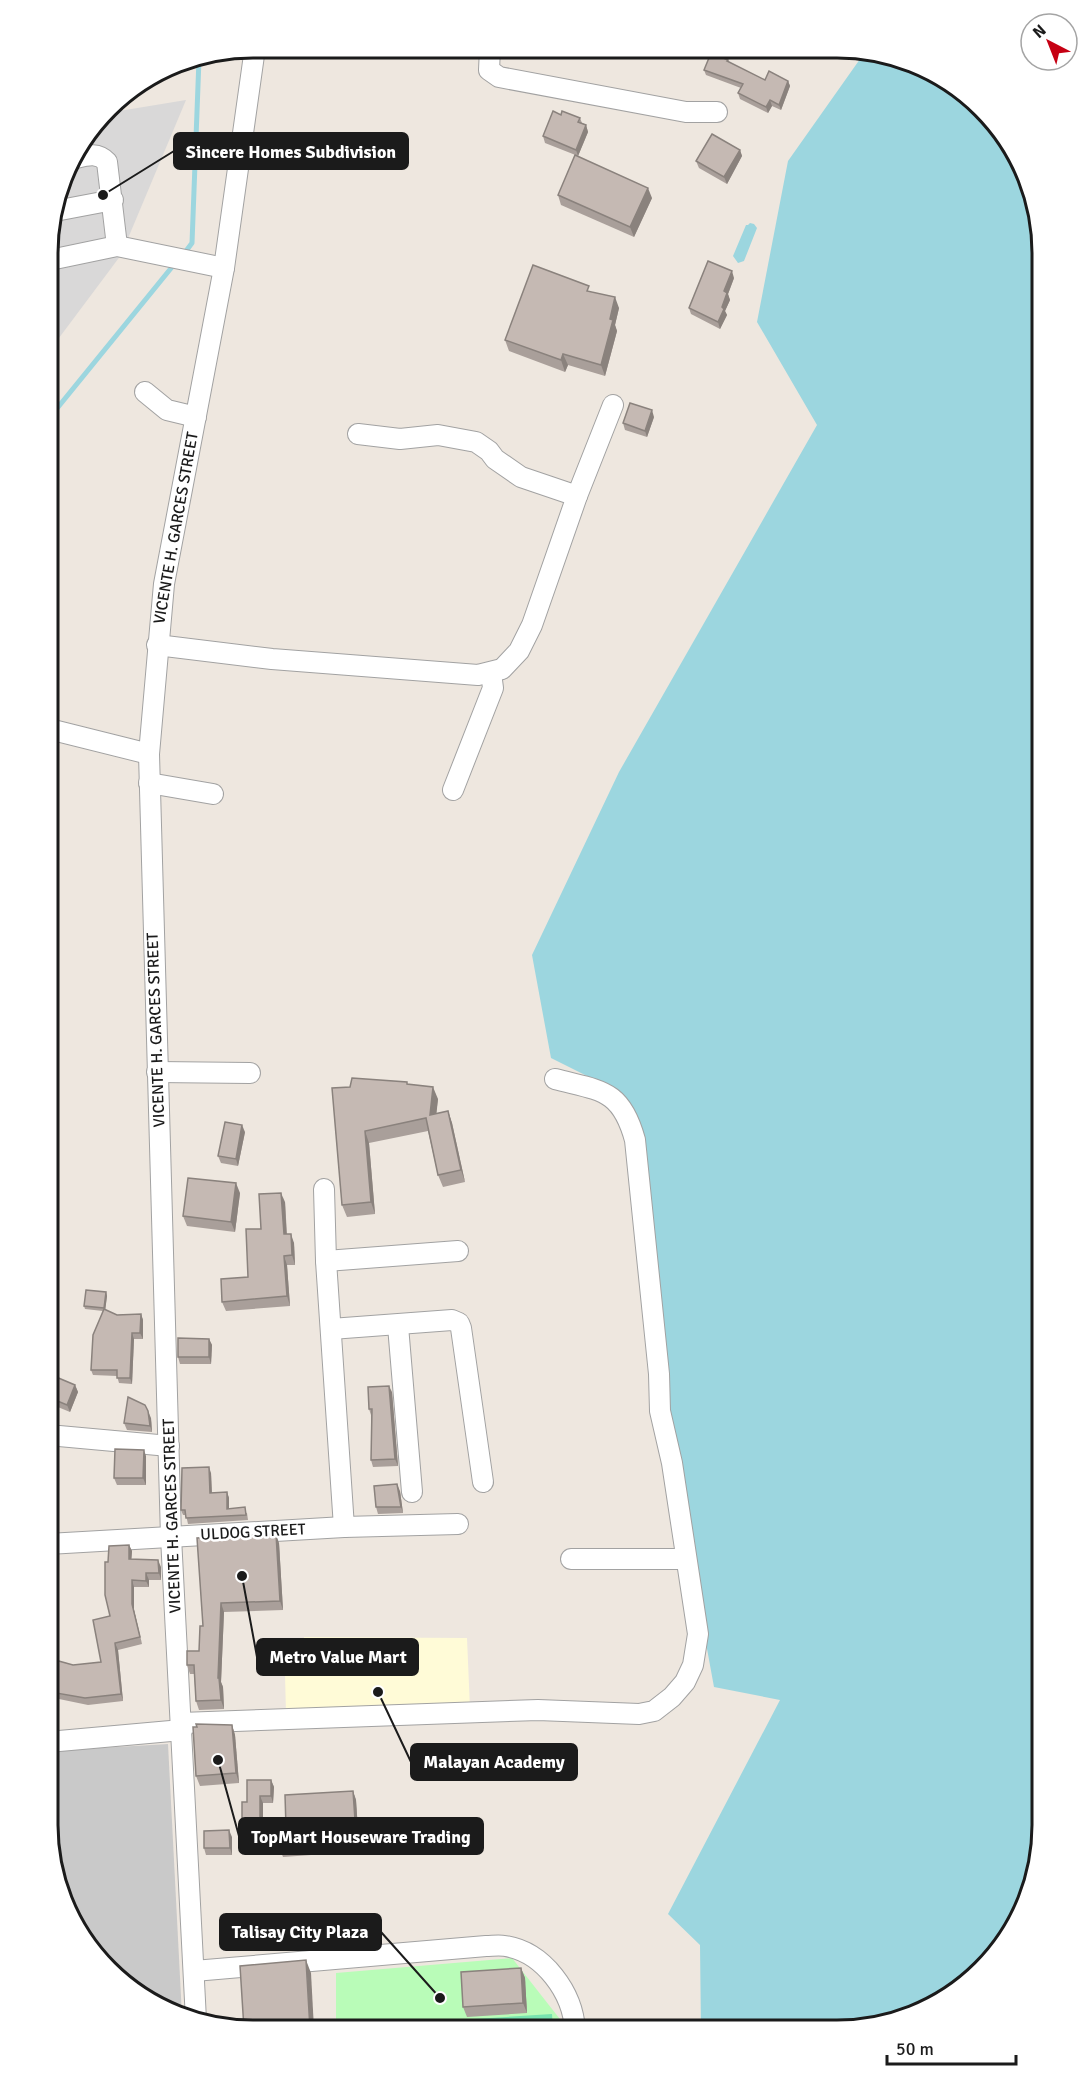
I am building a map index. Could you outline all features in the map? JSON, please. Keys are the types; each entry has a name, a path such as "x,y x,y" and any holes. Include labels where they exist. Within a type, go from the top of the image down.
{"street":[{"name":"VICENTE H. GARCES STREET","path":"196,2012 171,1537 148,754 164,584 224,268 254,58"},
{"path":"490,58 489,70 499,77 686,112 705,114 717,112"},
{"path":"85,156 94,154 103,156 107,162 117,246"},
{"path":"64,209 113,200"},
{"path":"58,258 117,246 224,268"},
{"path":"145,392 167,410 196,417"},
{"path":"157,645 272,659 478,675 502,669 511,661 526,638 613,405"},
{"path":"358,434 400,439 438,435 476,442 521,477 578,496"},
{"path":"453,790 493,688 491,673"},
{"path":"58,731 148,754"},
{"path":"149,783 213,794"},
{"path":"157,1072 250,1073"},
{"path":"58,1741 181,1727 538,1710 639,1714 654,1711 672,1697 685,1682 693,1665 698,1634 672,1463 660,1411 659,1374 635,1140 630,1121 617,1102 605,1092 555,1079"},
{"path":"324,1188 326,1261 344,1527"},
{"path":"326,1261 458,1251"},
{"path":"331,1329 398,1326 452,1320 459,1323 483,1482"},
{"path":"398,1326 412,1492"},
{"path":"58,1436 169,1446"},
{"name":"ULDOG STREET","path":"58,1543 344,1527 458,1524"},
{"path":"571,1559 686,1559"},
{"path":"194,1971 505,1946 523,1951 543,1965 558,1982 569,2001 574,2020"}],"shaded area":[{"path":"186,100 121,255 58,339 58,253 65,203 73,179 91,145 121,111"},
{"path":"304,1637 467,1638 470,1709 286,1714 285,1674 304,1670"},
{"path":"168,1744 182,2007 145,1988 125,1972 91,1934 79,1912 69,1888 60,1851 58,1750"}],"green space":[{"path":"512,1958 561,2020 336,2020 336,1973"},
{"path":"552,2014 552,2020 459,2020"}],"water":[{"path":"860,60 876,62 900,69 946,91 984,125 1000,145 1012,167 1029,215 1032,241 1032,1838 1026,1876 1018,1900 1006,1923 975,1963 946,1988 900,2010 876,2017 850,2020 701,2020 700,1945 668,1914 780,1700 714,1687 662,1403 643,1193 613,1089 551,1058 532,955 619,772 817,425 757,322 788,161"},
{"path":"750,223 757,228 744,261 738,263 733,256 746,225"}],"building":[{"path":"709,58 723,58 765,80 769,71 788,81 779,105 770,100 766,107 738,93 743,84 704,70"},
{"path":"553,111 561,115 562,111 580,118 578,122 586,125 576,150 543,136"},
{"path":"712,134 740,150 724,177 696,161"},
{"path":"575,155 648,188 630,227 558,195"},
{"path":"708,261 732,271 724,291 727,293 722,307 724,309 718,322 689,308"},
{"path":"533,265 589,286 587,291 615,297 610,319 613,320 601,365 563,354 561,360 505,340"},
{"path":"630,403 652,410 645,431 623,423"},
{"path":"352,1078 407,1082 407,1084 433,1087 430,1115 448,1111 461,1170 438,1175 426,1118 365,1131 371,1202 342,1205 332,1088 350,1087"},
{"path":"225,1122 242,1125 236,1159 218,1156"},
{"path":"188,1178 236,1183 231,1222 183,1216"},
{"path":"281,1193 284,1234 291,1234 292,1255 284,1256 287,1296 222,1302 221,1279 248,1277 246,1229 261,1229 259,1194"},
{"path":"86,1290 106,1292 104,1308 84,1306"},
{"path":"104,1309 117,1315 141,1314 140,1333 132,1333 130,1378 117,1378 117,1370 91,1370 93,1335"},
{"path":"178,1338 209,1339 209,1357 178,1357"},
{"path":"58,1378 75,1385 67,1405 58,1401"},
{"path":"389,1386 395,1459 371,1460 372,1409 369,1409 368,1387"},
{"path":"128,1397 145,1405 150,1426 124,1423"},
{"path":"115,1449 144,1450 143,1478 114,1478"},
{"path":"209,1467 210,1493 227,1492 227,1509 245,1507 246,1515 186,1518 185,1510 181,1510 182,1468"},
{"path":"397,1484 401,1507 376,1507 374,1486"},
{"path":"276,1534 280,1601 221,1603 218,1678 221,1700 196,1701 194,1665 187,1665 187,1651 199,1651 200,1626 203,1626 197,1538"},
{"path":"129,1545 129,1559 158,1560 159,1573 146,1573 146,1581 132,1580 132,1604 140,1637 115,1643 121,1694 85,1698 58,1693 58,1661 73,1665 101,1662 93,1620 110,1616 105,1595 105,1562 108,1562 109,1546"},
{"path":"196,1724 232,1725 236,1773 196,1776 193,1727 197,1727"},
{"path":"247,1780 271,1780 271,1796 260,1796 260,1830 242,1830 242,1802 247,1802"},
{"path":"353,1791 355,1820 307,1823 308,1845 279,1847 278,1828 286,1827 285,1795"},
{"path":"229,1830 230,1848 204,1848 204,1831"},
{"path":"306,1960 309,2020 243,2020 240,1966"},
{"path":"521,1968 523,2003 463,2007 461,1972"}],"waterway":[{"path":"183,255 192,243 199,67"},
{"path":"58,407 172,267"}],"place":[{"name":"Sincere Homes Subdivision","path":"103,195"},
{"name":"Metro Value Mart","path":"242,1576"},
{"name":"Malayan Academy","path":"378,1692"},
{"name":"TopMart Houseware Trading","path":"218,1760"},
{"name":"Talisay City Plaza","path":"440,1998"}]}
